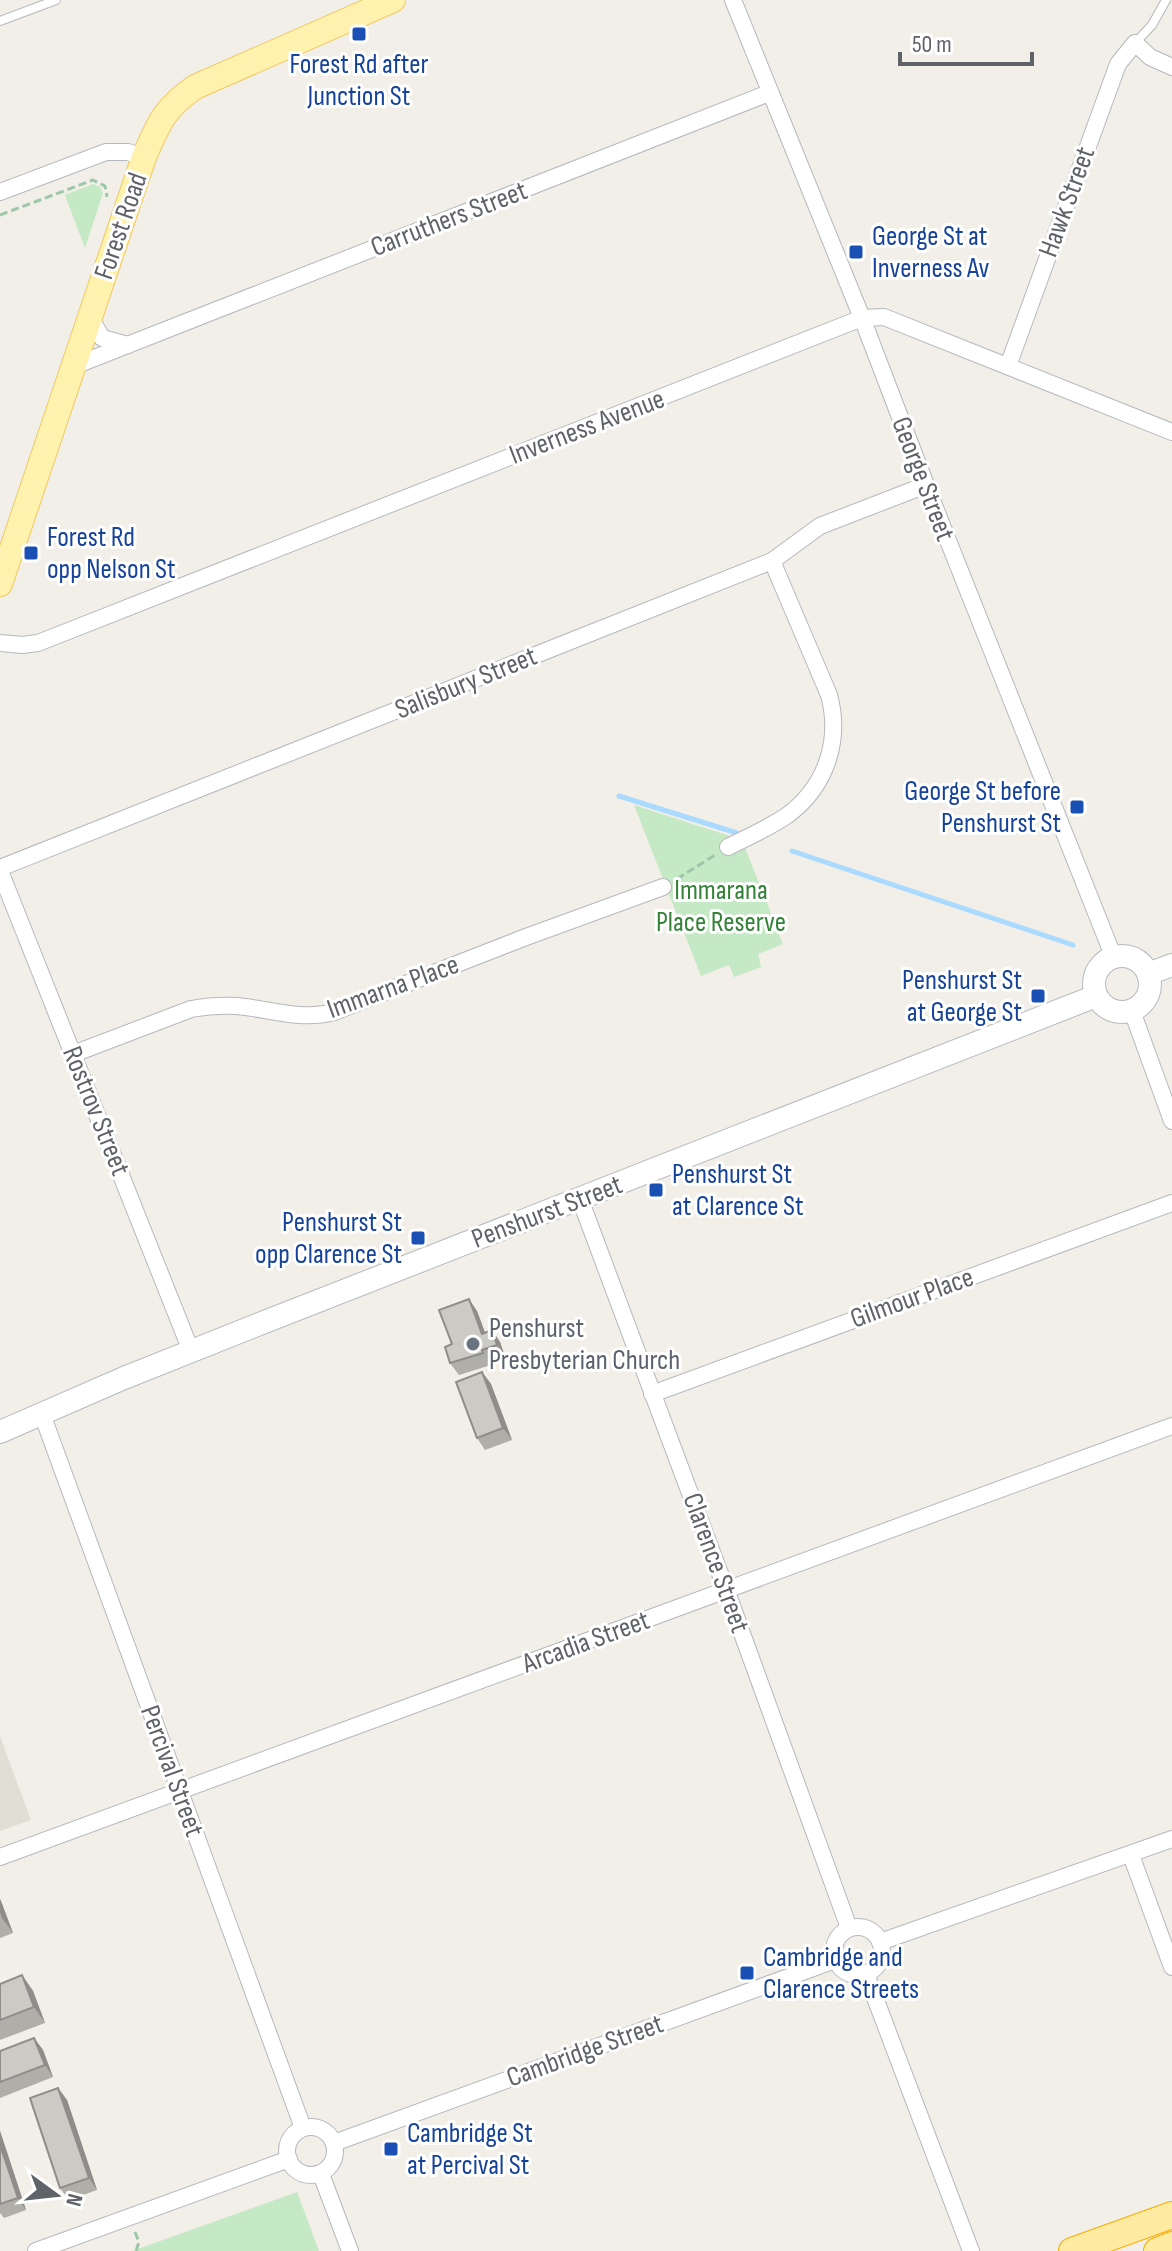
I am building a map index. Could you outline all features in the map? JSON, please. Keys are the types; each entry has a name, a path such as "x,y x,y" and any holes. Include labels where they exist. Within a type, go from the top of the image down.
{"highway":[{"path":"1072,2251 1172,2215"}],"main road":[{"name":"Forest Road","path":"0,584 8,535 74,366 157,125 174,102 195,87 393,0"},
{"path":"1114,958 1130,958 1144,967 1148,974 1150,983 1145,1000 1132,1011 1107,1009 1096,996 1094,987 1099,969 1114,958"},
{"path":"1148,974 1172,965"},
{"name":"Penshurst Street","path":"0,1432 191,1351 1096,996"}],"street":[{"name":"George Street","path":"733,0 1114,958"},
{"path":"1135,43 1150,57 1172,67"},
{"name":"Hawk Street","path":"1008,366 1113,73 1135,43"},
{"name":"Carruthers Street","path":"74,366 769,93"},
{"path":"0,192 106,152 128,152 144,157"},
{"path":"90,317 102,338 128,345"},
{"name":"Inverness Avenue","path":"0,643 38,643 862,318 884,317 1172,432"},
{"name":"Salisbury Street","path":"0,870 772,561 820,526 926,485"},
{"path":"728,847 787,816 803,801 823,772 834,740 834,717 829,695 772,561"},
{"name":"Rostrov Street","path":"0,870 191,1351"},
{"name":"Immarna Place","path":"73,1054 191,1009 236,1006 291,1015 324,1015 663,887"},
{"path":"1132,1011 1172,1121"},
{"name":"Clarence Street","path":"580,1199 849,1928"},
{"name":"Gilmour Place","path":"652,1394 1172,1203"},
{"name":"Percival Street","path":"42,1414 303,2128"},
{"name":"Arcadia Street","path":"0,1857 1172,1426"},
{"path":"880,1942 1172,1839"},
{"path":"1131,1855 1172,1967"},
{"path":"849,1928 864,1928 876,1935 880,1942 878,1964 866,1974 845,1972 835,1960 838,1938 849,1928"},
{"name":"Cambridge Street","path":"334,2143 835,1960"},
{"path":"866,1974 971,2251"},
{"path":"303,2128 325,2131 334,2143 335,2157 321,2174 298,2171 289,2159 288,2144 303,2128"},
{"path":"36,2251 289,2159"},
{"path":"321,2174 350,2251"}],"lane":[{"path":"0,21 56,0"},
{"path":"1135,43 1152,25 1166,0"}],"path":[{"path":"0,215 93,180 105,186 107,197"},
{"path":"663,887 728,847"}],"shaded area":[{"path":"0,1736 31,1820 0,1831"}],"green space":[{"path":"93,184 100,187 103,193 85,248 65,195"},
{"name":"Immarana Place Reserve","path":"634,805 742,840 783,944 758,954 761,967 734,977 729,965 701,976"},
{"path":"297,2192 319,2251 132,2251"}],"building":[{"name":"Penshurst Presbyterian Church","path":"469,1299 482,1334 492,1330 497,1345 482,1350 483,1353 450,1363 445,1347 452,1344 439,1310"},
{"path":"482,1372 503,1428 477,1438 456,1382"},
{"path":"22,1975 34,2007 0,2020 0,1984"},
{"path":"34,2038 45,2065 0,2082 0,2051"},
{"path":"58,2088 89,2178 60,2188 30,2098"},
{"path":"0,2145 18,2198 0,2204"}],"waterway":[{"path":"619,796 737,833"},
{"path":"792,851 1073,945"}],"place":[{"name":"Forest Rd after Junction St","path":"359,34"},
{"name":"George St at Inverness Av","path":"856,252"},
{"name":"Forest Rd opp Nelson St","path":"31,553"},
{"name":"George St before Penshurst St","path":"1077,807"},
{"name":"Penshurst St at George St","path":"1038,996"},
{"name":"Penshurst St at Clarence St","path":"656,1190"},
{"name":"Penshurst St opp Clarence St","path":"418,1238"},
{"name":"Penshurst Presbyterian Church","path":"473,1344"},
{"name":"Cambridge and Clarence Streets","path":"747,1973"},
{"name":"Cambridge St at Percival St","path":"391,2149"}]}
